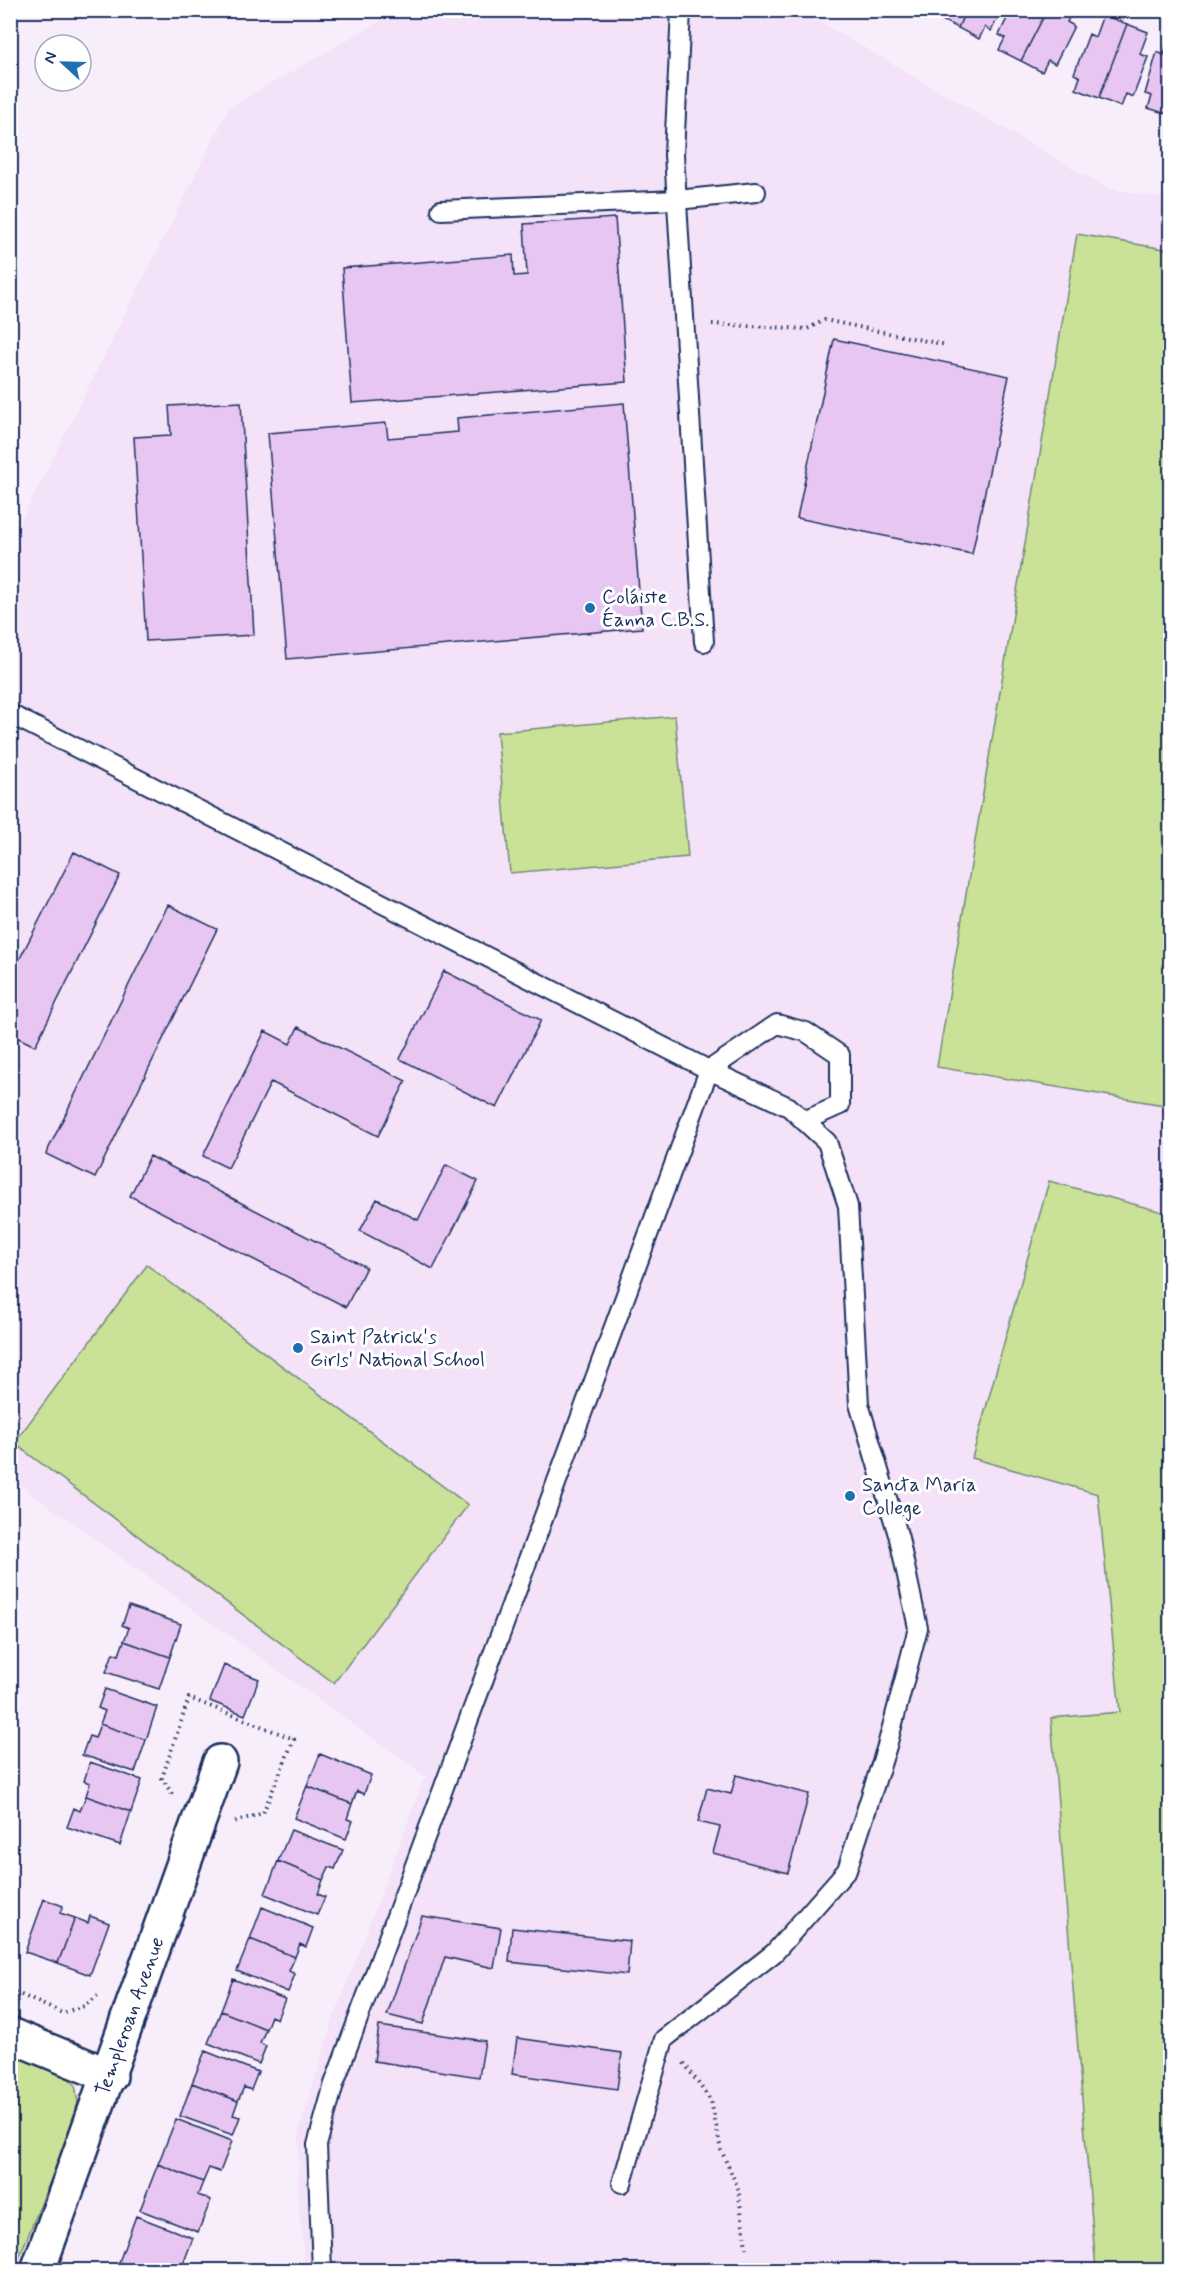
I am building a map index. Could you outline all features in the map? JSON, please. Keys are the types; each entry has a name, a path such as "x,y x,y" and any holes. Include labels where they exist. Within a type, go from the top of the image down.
{"street":[{"name":"Templeroan Avenue","path":"38,2271 110,2076 220,1761"},
{"path":"10,2036 110,2076"}],"lane":[{"path":"681,10 674,154 704,642"},
{"path":"441,210 676,200 756,192"},
{"path":"10,714 709,1070 789,1107 827,1142 848,1206 859,1404 899,1538 918,1628 887,1746 847,1870 774,1953 664,2039 622,2183"},
{"path":"322,2271 318,2145 334,2084 709,1070 777,1024 806,1032 840,1055 842,1082 840,1105 804,1121"}],"path":[{"path":"684,323 807,328 825,320 946,345"},
{"path":"664,2039 698,2079 711,2101 721,2150 738,2188 746,2248"}],"shaded area":[{"path":"397,11 801,11 1107,188 1170,199 1170,2270 305,2270 298,2196 299,2131 332,2023 425,1776 11,1479 10,543 229,108"}],"green space":[{"path":"1077,234 1170,250 1170,1106 937,1067"},
{"path":"675,716 688,857 510,873 497,732"},
{"path":"1049,1181 1170,1214 1170,2270 1096,2270 1051,1718 1120,1712 1098,1494 972,1458"},
{"path":"147,1265 468,1505 334,1683 14,1443"},
{"path":"10,2052 60,2070 75,2084 78,2103 67,2140 14,2270 10,2270"}],"building":[{"path":"939,10 966,10 958,28 936,17"},
{"path":"966,10 1002,10 991,31 985,27 979,39 958,28"},
{"path":"1011,10 1047,10 1021,61 999,50 1005,38 999,35"},
{"path":"1047,10 1073,10 1067,22 1074,26 1055,64 1048,60 1042,72 1021,61"},
{"path":"1103,15 1127,24 1099,98 1076,89 1080,77 1074,74 1089,34 1095,37"},
{"path":"1127,24 1148,32 1140,54 1148,57 1133,97 1126,94 1121,107 1099,98"},
{"path":"1170,32 1170,115 1148,108 1152,96 1145,94 1157,52 1164,55"},
{"path":"615,218 627,382 352,403 342,268 513,255 514,276 527,275 524,224"},
{"path":"834,339 1009,376 972,554 797,518"},
{"path":"241,402 254,635 146,641 134,437 171,435 169,406"},
{"path":"624,403 642,628 287,659 268,433 386,423 388,438 458,432 457,418"},
{"path":"74,852 120,875 35,1046 10,1034 10,978"},
{"path":"168,905 217,929 95,1178 46,1154"},
{"path":"444,971 541,1020 497,1108 400,1059"},
{"path":"298,1027 406,1081 378,1136 271,1082 228,1168 203,1156 265,1031 290,1044"},
{"path":"150,1156 366,1267 346,1307 130,1196"},
{"path":"446,1165 478,1181 433,1269 360,1231 377,1199 418,1220"},
{"path":"129,1606 181,1624 170,1657 124,1641 129,1628 122,1625"},
{"path":"124,1641 170,1657 159,1689 106,1672 113,1653 119,1655"},
{"path":"224,1665 259,1679 245,1715 210,1701"},
{"path":"105,1689 157,1707 146,1740 100,1724 105,1711 98,1708"},
{"path":"100,1724 146,1740 135,1772 82,1755 89,1736 95,1738"},
{"path":"320,1754 371,1775 364,1794 357,1791 352,1804 307,1786"},
{"path":"90,1762 142,1780 131,1812 86,1796 90,1783 84,1781"},
{"path":"736,1775 809,1794 788,1873 713,1853 720,1827 698,1822 707,1788 731,1794"},
{"path":"307,1786 352,1804 347,1819 353,1821 346,1839 294,1818"},
{"path":"86,1796 131,1812 120,1845 67,1827 74,1808 80,1811"},
{"path":"291,1830 343,1850 335,1869 329,1867 323,1880 278,1861"},
{"path":"278,1861 323,1880 318,1894 325,1897 317,1915 265,1894"},
{"path":"44,1899 63,1906 60,1913 75,1918 58,1963 25,1952"},
{"path":"262,1907 313,1928 306,1947 300,1944 295,1957 250,1939"},
{"path":"90,1916 109,1923 90,1975 58,1963 75,1918 88,1923"},
{"path":"422,1916 501,1928 494,1968 445,1957 423,2024 387,2015"},
{"path":"512,1928 630,1941 627,1975 509,1962"},
{"path":"250,1939 295,1957 289,1971 295,1974 288,1992 237,1971"},
{"path":"233,1979 285,1999 277,2019 271,2016 266,2029 221,2011"},
{"path":"221,2011 266,2029 260,2043 266,2046 259,2064 208,2043"},
{"path":"379,2026 485,2041 479,2077 374,2061"},
{"path":"517,2038 622,2053 617,2089 512,2074"},
{"path":"205,2051 258,2072 251,2090 244,2087 238,2101 192,2083"},
{"path":"192,2083 238,2101 233,2115 240,2117 233,2135 180,2116"},
{"path":"176,2119 232,2141 220,2172 209,2168 203,2182 158,2164"},
{"path":"158,2164 203,2182 198,2195 211,2200 198,2232 140,2210"},
{"path":"136,2216 193,2238 181,2270 170,2265 168,2270 141,2270 119,2262"},
{"path":"119,2262 141,2270 116,2270"}],"place":[{"name":"Coláiste Éanna C.B.S.","path":"590,608"},
{"name":"Saint Patrick's Girls' National School","path":"298,1348"},
{"name":"Sancta Maria College","path":"850,1496"}]}
